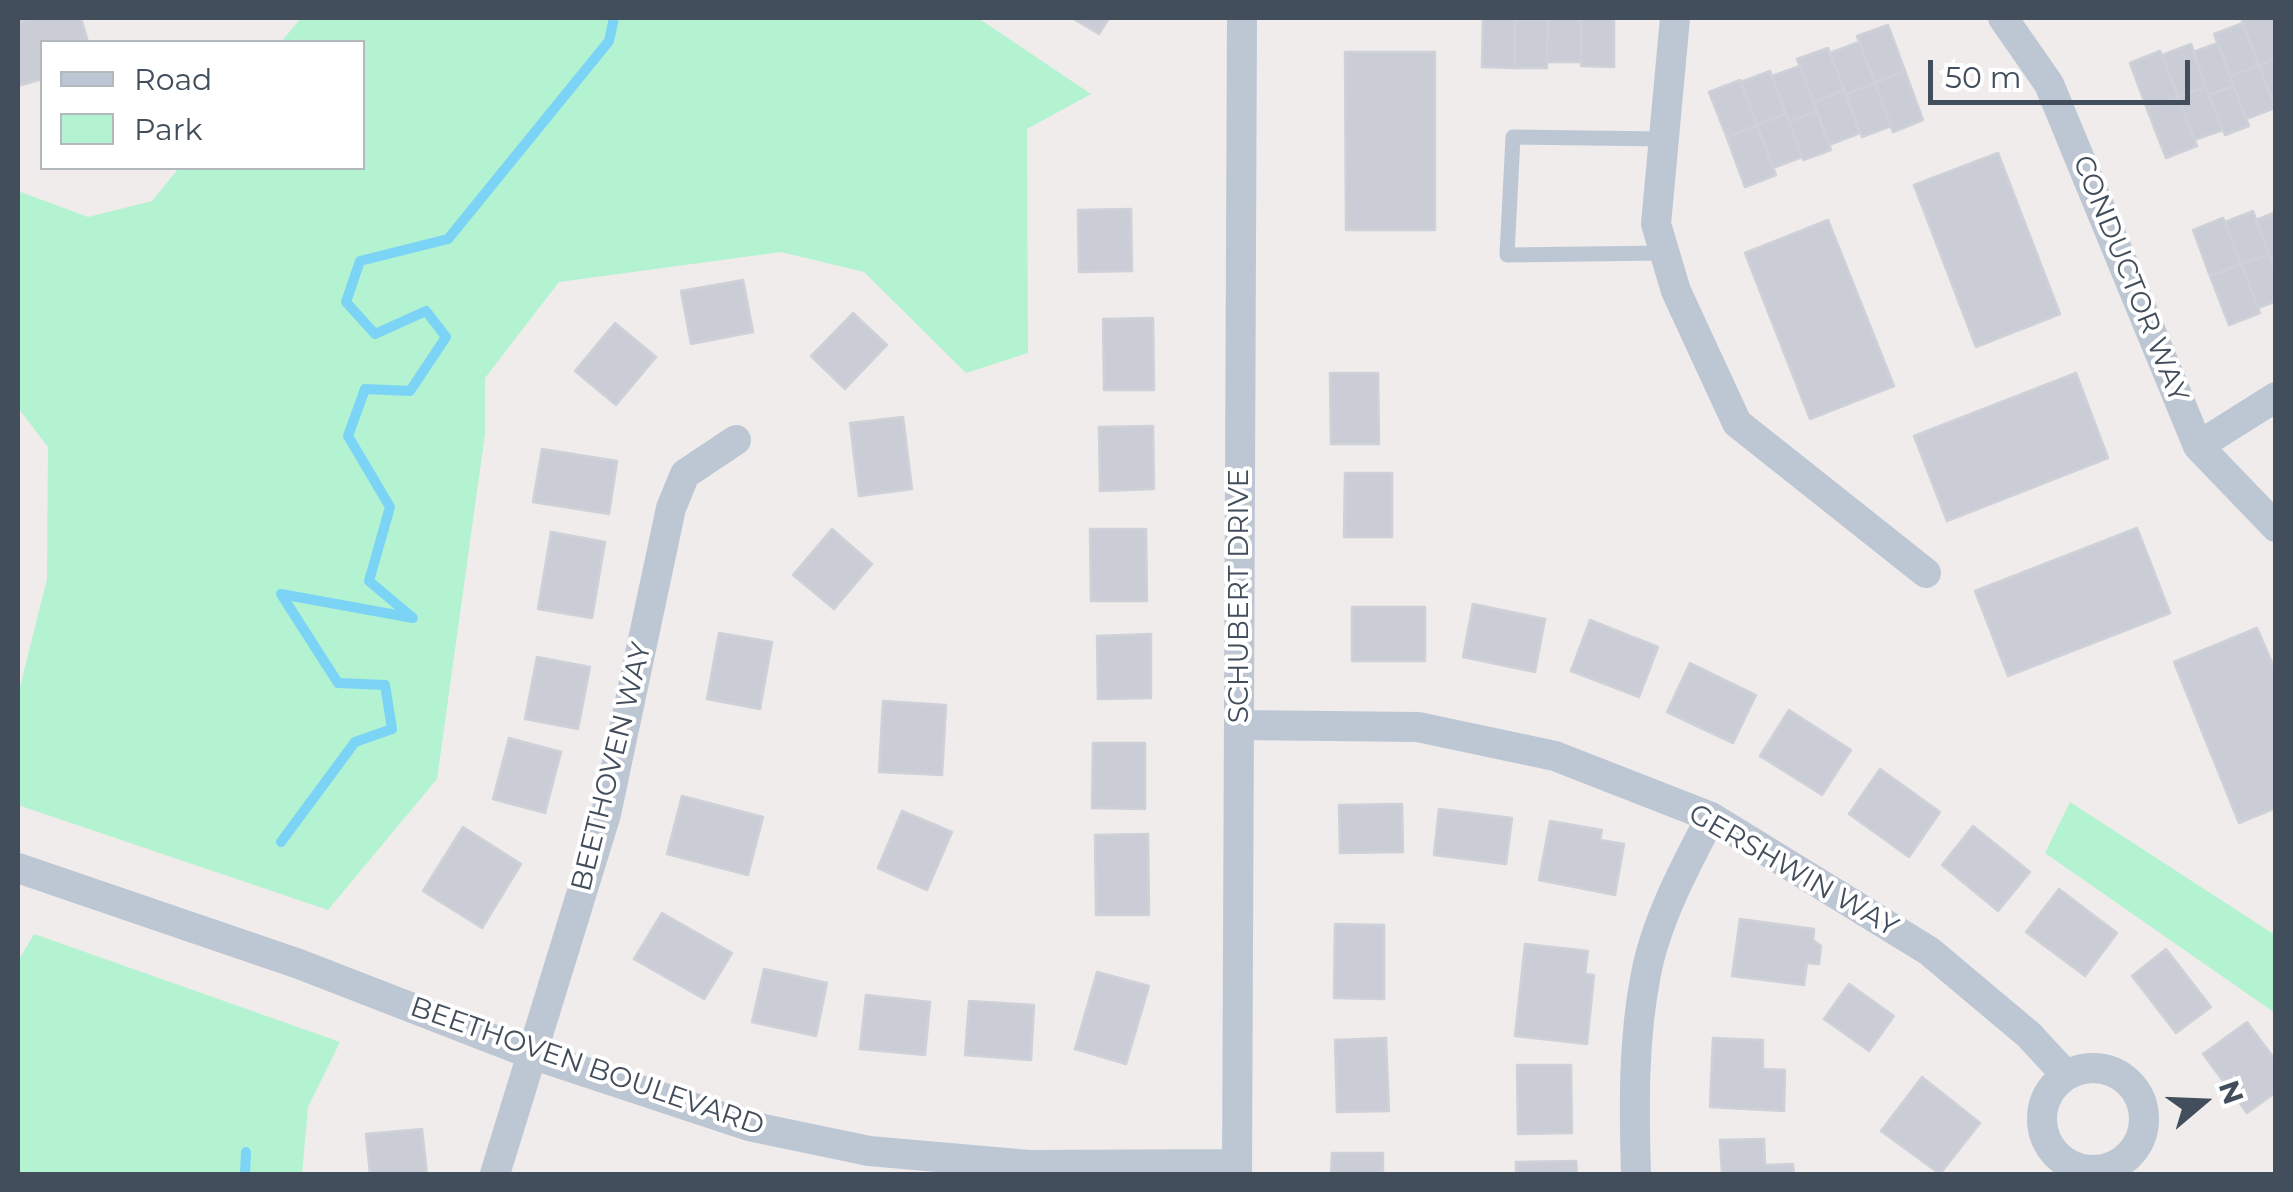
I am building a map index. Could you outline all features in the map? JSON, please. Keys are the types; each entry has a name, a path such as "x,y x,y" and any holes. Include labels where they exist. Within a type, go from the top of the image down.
{"street":[{"name":"SCHUBERT DRIVE","path":"1237,1169 1242,18"},
{"path":"1675,18 1656,224 1676,290 1737,423 1926,573"},
{"name":"CONDUCTOR WAY","path":"2003,18 2049,84 2198,446 2276,527"},
{"path":"2198,446 2276,397"},
{"name":"BEETHOVEN WAY","path":"494,1174 606,814 671,508 685,474 736,440"},
{"name":"GERSHWIN WAY","path":"1240,725 1418,727 1555,756 1710,817 1929,952 2029,1035 2066,1075"},
{"path":"1636,1174 1633,1094 1646,972 1676,884 1710,817"},
{"name":"BEETHOVEN BOULEVARD","path":"18,868 299,964 531,1054 749,1126 869,1151 1029,1165 1237,1169"}],"lane":[{"path":"1664,139 1513,137 1508,255 1664,254"}],"green space":[{"path":"301,18 978,18 1091,94 1027,129 1028,353 966,373 864,272 781,252 559,282 485,378 485,434 437,779 328,910 18,805 18,695 47,579 48,447 18,408 18,191 88,217 152,201 177,170 365,170 365,40 283,40"},
{"path":"2070,802 2275,935 2275,1013 2045,853"},
{"path":"34,934 340,1042 308,1107 302,1174 18,1174 18,961"}],"building":[{"path":"33,18 81,18 87,40 40,40 40,80 18,86 18,22"},
{"path":"1072,18 1109,18 1099,34"},
{"path":"1483,18 1515,18 1515,68 1482,67"},
{"path":"1548,18 1581,18 1581,62 1547,62"},
{"path":"1581,18 1614,18 1614,67 1581,66"},
{"path":"2241,18 2276,18 2276,58 2259,65"},
{"path":"1515,19 1548,19 1547,68 1515,68"},
{"path":"2243,23 2259,66 2230,76 2214,34"},
{"path":"1888,25 1905,71 1875,83 1857,36"},
{"path":"1859,42 1875,83 1846,94 1830,53"},
{"path":"2218,43 2234,86 2209,95 2193,52"},
{"path":"2191,44 2206,87 2178,97 2162,55"},
{"path":"1828,48 1844,90 1813,102 1797,59"},
{"path":"2160,51 2178,97 2147,109 2130,63"},
{"path":"1345,52 1435,52 1435,230 1346,230"},
{"path":"2276,58 2276,109 2259,65"},
{"path":"1800,66 1817,111 1789,122 1772,76"},
{"path":"2259,66 2275,108 2246,119 2230,76"},
{"path":"1770,71 1786,114 1757,125 1741,82"},
{"path":"1905,71 1923,120 1893,132 1875,83"},
{"path":"1740,80 1757,125 1727,138 1709,92"},
{"path":"1875,83 1891,126 1862,137 1846,94"},
{"path":"2234,86 2249,126 2225,135 2209,95"},
{"path":"2206,87 2223,130 2194,140 2178,97"},
{"path":"1844,90 1860,133 1829,145 1813,102"},
{"path":"2178,97 2197,146 2166,158 2147,109"},
{"path":"1817,111 1831,150 1803,160 1789,122"},
{"path":"1786,114 1802,157 1773,168 1757,125"},
{"path":"1757,125 1776,175 1745,187 1727,138"},
{"path":"1998,153 2060,314 1976,347 1914,185"},
{"path":"1131,209 1132,271 1079,272 1078,210"},
{"path":"2253,211 2269,255 2241,264 2225,222"},
{"path":"2276,212 2276,261 2272,262 2256,220"},
{"path":"2223,218 2241,264 2210,276 2193,230"},
{"path":"1828,220 1894,386 1810,419 1745,253"},
{"path":"2269,255 2276,271 2276,301 2258,308 2241,264"},
{"path":"2241,264 2260,313 2229,325 2210,276"},
{"path":"743,280 753,332 691,344 681,291"},
{"path":"853,313 887,345 845,389 811,356"},
{"path":"1153,318 1154,390 1104,390 1103,319"},
{"path":"615,323 656,357 616,405 575,371"},
{"path":"1330,373 1378,373 1379,444 1331,444"},
{"path":"2076,373 2108,458 1947,521 1914,436"},
{"path":"903,417 912,489 859,496 850,423"},
{"path":"1153,426 1154,489 1100,491 1099,427"},
{"path":"542,449 617,461 609,514 533,502"},
{"path":"1345,473 1392,473 1392,537 1344,537"},
{"path":"2137,528 2170,613 2008,676 1975,591"},
{"path":"832,529 872,564 834,609 793,575"},
{"path":"1090,529 1146,529 1147,601 1091,601"},
{"path":"551,532 605,542 592,618 538,609"},
{"path":"1473,604 1545,619 1535,672 1463,657"},
{"path":"1352,607 1425,607 1425,661 1352,661"},
{"path":"1590,620 1658,647 1639,697 1571,671"},
{"path":"2257,628 2276,672 2276,808 2239,823 2174,662"},
{"path":"719,633 772,642 760,709 707,699"},
{"path":"1151,634 1151,698 1098,699 1097,636"},
{"path":"537,657 590,667 578,729 525,719"},
{"path":"1690,663 1756,695 1733,743 1667,712"},
{"path":"883,701 946,705 942,775 879,772"},
{"path":"1789,710 1851,750 1822,795 1760,756"},
{"path":"509,738 561,752 545,813 493,799"},
{"path":"1093,743 1145,743 1145,809 1092,808"},
{"path":"1880,769 1940,812 1909,857 1849,814"},
{"path":"682,796 763,817 748,875 667,854"},
{"path":"1402,804 1403,852 1340,853 1339,805"},
{"path":"1439,809 1512,818 1506,864 1434,855"},
{"path":"902,811 952,832 927,890 878,868"},
{"path":"1550,821 1602,830 1600,840 1624,844 1615,895 1539,880"},
{"path":"1973,826 2030,872 1998,911 1942,865"},
{"path":"463,827 521,864 482,928 423,891"},
{"path":"1148,834 1149,915 1096,915 1095,835"},
{"path":"2059,889 2117,933 2085,976 2026,932"},
{"path":"662,913 732,953 704,999 634,959"},
{"path":"1740,919 1814,929 1813,940 1821,946 1819,964 1807,963 1804,985 1732,976"},
{"path":"1335,924 1384,925 1384,999 1334,998"},
{"path":"1525,944 1588,951 1585,974 1594,975 1587,1044 1515,1036"},
{"path":"2166,949 2211,1007 2176,1033 2132,976"},
{"path":"764,969 827,983 816,1036 752,1022"},
{"path":"1097,972 1149,986 1126,1064 1075,1049"},
{"path":"1849,984 1894,1016 1869,1051 1824,1019"},
{"path":"866,995 930,1002 925,1055 860,1049"},
{"path":"969,1001 1034,1005 1031,1060 965,1055"},
{"path":"2247,1022 2276,1061 2276,1092 2247,1113 2203,1054"},
{"path":"1386,1038 1389,1111 1337,1112 1335,1040"},
{"path":"1713,1038 1763,1040 1763,1069 1785,1070 1784,1111 1710,1107"},
{"path":"1517,1065 1571,1065 1572,1133 1518,1134"},
{"path":"1922,1077 1980,1123 1940,1174 1881,1131"},
{"path":"422,1129 427,1174 370,1174 366,1134"},
{"path":"1764,1139 1765,1165 1793,1164 1794,1174 1722,1174 1720,1140"},
{"path":"1332,1153 1383,1153 1383,1174 1331,1174"},
{"path":"1576,1161 1577,1174 1516,1174 1516,1162"}],"waterway":[{"path":"281,842 355,742 392,729 385,685 338,683 281,594 413,618 369,581 390,507 348,436 365,389 410,391 446,337 426,311 375,334 346,302 360,261 448,239 609,41 614,18"},
{"path":"245,1174 246,1152"}]}
